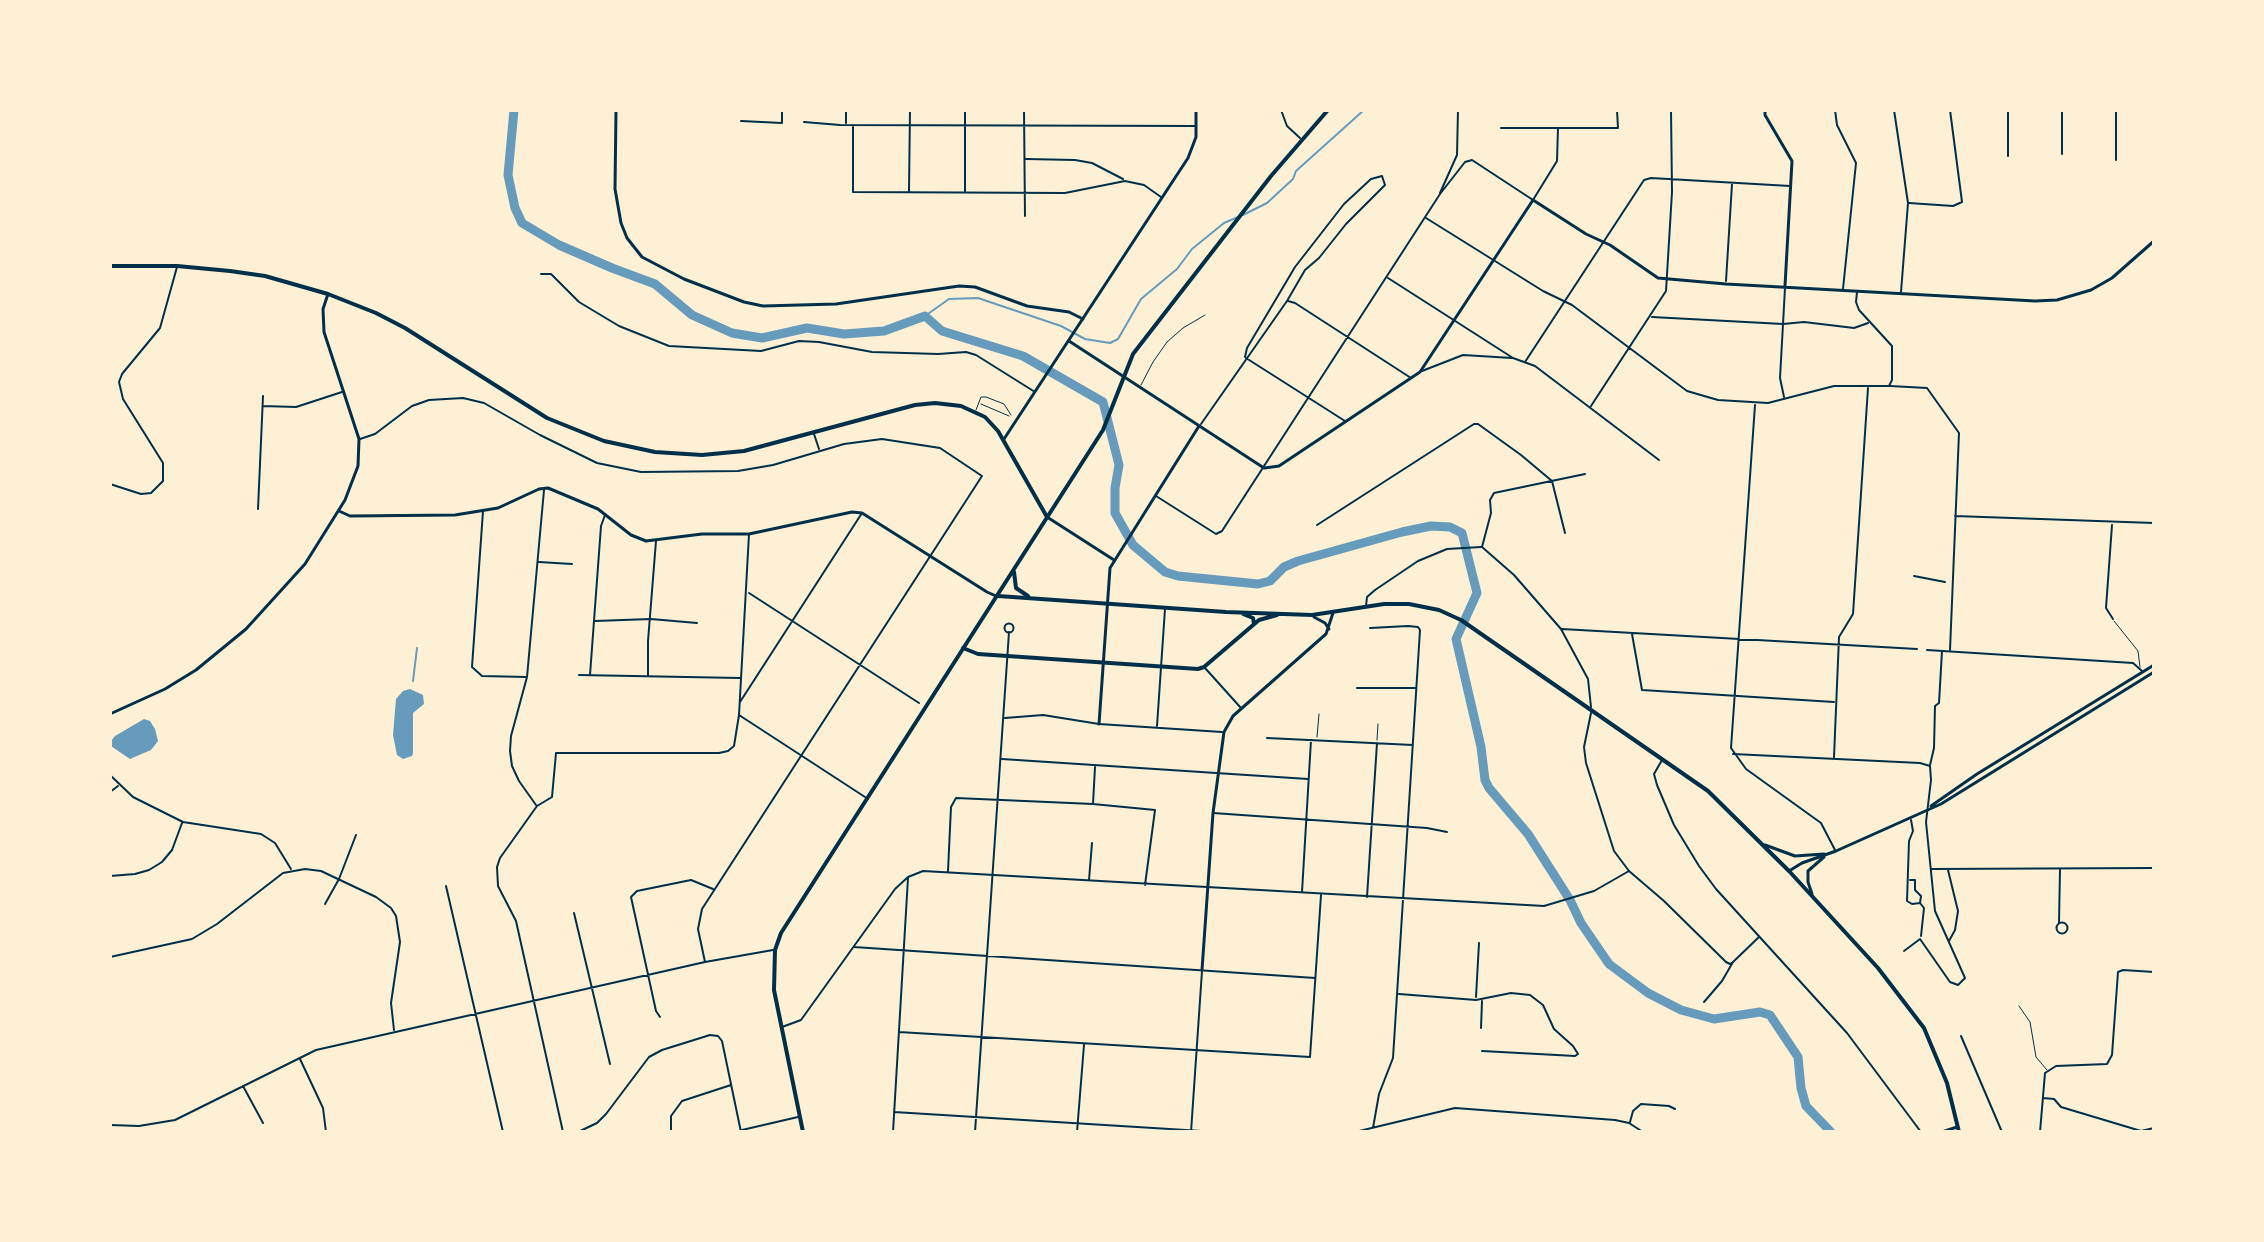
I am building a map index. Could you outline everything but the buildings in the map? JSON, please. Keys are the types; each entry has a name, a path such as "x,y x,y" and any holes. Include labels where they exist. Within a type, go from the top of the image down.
{"main road":[{"path":"803,1132 774,990 775,950 791,915 1103,430 1123,377 1140,344 1301,139 1328,110"},
{"path":"110,266 177,266 265,276 328,294 405,328 547,418 604,441 655,452 702,455 758,449 925,403 953,404 975,411 992,424 1004,439 1047,517"},
{"path":"1018,563 1014,577 1018,590 1028,596 1045,599"},
{"path":"998,596 1312,615 1409,604 1451,615 1708,791 1789,871 1878,968 1924,1028 1947,1083 1958,1130"},
{"path":"1239,612 1253,618 1254,624"},
{"path":"963,648 978,654 1194,669 1204,667 1262,618 1279,614"}],"street":[{"path":"616,110 616,203 627,238 642,257 684,279 763,306 836,304 967,286 1039,309 1069,312 1083,319"},
{"path":"741,121 782,123 782,110"},
{"path":"846,110 846,124"},
{"path":"909,192 910,110"},
{"path":"965,110 965,192"},
{"path":"1024,110 1025,216"},
{"path":"1004,439 1188,158 1197,126 1196,110"},
{"path":"1281,110 1287,126 1301,139"},
{"path":"1155,495 1216,534 1222,531 1440,194 1457,155 1458,110"},
{"path":"1501,128 1618,128 1617,110"},
{"path":"1590,407 1666,291 1672,179 1671,110"},
{"path":"1765,110 1765,115 1790,155 1780,378 1785,399"},
{"path":"1835,110 1837,125 1856,163 1843,290"},
{"path":"1894,110 1908,203 1901,293"},
{"path":"1908,203 1953,206 1962,202 1950,110"},
{"path":"2008,110 2008,156"},
{"path":"2062,110 2062,154"},
{"path":"2116,110 2116,160"},
{"path":"804,122 853,125 1197,126"},
{"path":"853,125 853,192 1079,191 1125,181"},
{"path":"1070,339 1264,468 1279,466 1420,372 1557,161 1558,128"},
{"path":"1025,159 1092,163 1125,181 1144,185 1162,197"},
{"path":"1440,194 1465,162 1472,160 1658,278 1726,284 2035,301 2067,298 2091,290 2112,278 2154,241"},
{"path":"1099,724 1110,570 1114,560 1199,426 1287,301 1305,270 1385,185 1382,176 1371,179 1344,204 1303,256 1247,348 1245,357"},
{"path":"1525,362 1644,180 1790,186"},
{"path":"1726,284 1732,183"},
{"path":"1426,218 1564,301 1693,394 1755,403 1785,399 1834,386 1927,388 1959,433 1950,652"},
{"path":"110,484 141,494 151,493 163,481 163,463 123,399 119,382 122,374 160,328 177,266"},
{"path":"541,274 551,274 579,302 619,326 669,346 761,351 799,341 872,352 966,352 1036,392"},
{"path":"1387,277 1513,358"},
{"path":"1857,291 1856,302 1869,322 1892,346 1892,380 1889,386"},
{"path":"110,714 165,689 196,670 246,629 299,572 339,511 358,466 359,439 323,326 323,309 328,294"},
{"path":"1287,301 1295,303 1412,379"},
{"path":"1650,316 1783,324 1804,322 1854,328 1861,328 1869,322"},
{"path":"1487,351 1488,342"},
{"path":"1420,372 1451,357 1487,351 1525,362 1535,366 1659,460"},
{"path":"1245,357 1346,422"},
{"path":"1834,758 1838,645 1839,637 1853,614 1868,387"},
{"path":"263,406 296,407 343,392"},
{"path":"258,509 263,396"},
{"path":"359,439 375,434 412,406 445,398 484,403 597,463 641,472 738,471 862,441 898,440 940,448 982,476 714,890 698,920 705,962"},
{"path":"1755,403 1730,735 1733,754 1746,769 1821,823 1836,851"},
{"path":"1317,525 1470,426 1478,424 1552,481 1565,533"},
{"path":"814,434 819,450"},
{"path":"1482,547 1494,493 1585,474"},
{"path":"339,511 350,516 455,515 513,503 544,488 553,489 606,514 631,535 646,541 702,534 749,534 852,512 862,513 998,596"},
{"path":"537,806 519,781 510,751 527,677 544,488"},
{"path":"483,511 472,667 482,676 527,677"},
{"path":"740,703 862,513"},
{"path":"590,675 601,526 606,514"},
{"path":"1954,516 2153,523"},
{"path":"1047,517 1114,560"},
{"path":"2112,523 2106,608 2113,619"},
{"path":"563,1132 516,921 496,877 500,858 537,806 554,793 556,753 728,751 734,746 740,703 749,534"},
{"path":"648,677 656,541"},
{"path":"1366,607 1367,597 1406,568 1441,550 1482,547 1514,575 1561,629 1588,679 1591,723 1584,747 1586,763 1614,851 1629,871 1728,963 1733,962"},
{"path":"538,562 572,564"},
{"path":"1914,576 1945,582"},
{"path":"747,592 919,703"},
{"path":"1157,727 1165,608"},
{"path":"1191,1131 1213,813 1224,732 1233,716 1329,629 1333,613"},
{"path":"1312,615 1329,629"},
{"path":"595,621 651,619 697,623"},
{"path":"1370,628 1408,626 1420,630 1410,827 1393,1058 1379,1094 1373,1128"},
{"path":"1561,629 1917,649"},
{"path":"975,1132 1009,632"},
{"path":"1632,633 1642,690 1836,702"},
{"path":"1927,650 2133,663 2141,669"},
{"path":"1920,939 1950,982 1958,985 1964,980 1965,974 1937,917 1926,822 1942,651"},
{"path":"1928,809 1937,800 2141,669 2154,665"},
{"path":"1204,667 1241,709"},
{"path":"1789,871 1941,804 2154,672"},
{"path":"579,675 741,678"},
{"path":"1357,688 1417,688"},
{"path":"739,715 866,798"},
{"path":"1004,718 1043,715 1099,724 1224,732"},
{"path":"1267,738 1414,745"},
{"path":"1302,893 1311,740"},
{"path":"1367,898 1377,743"},
{"path":"1733,754 1925,763 1930,766"},
{"path":"1001,759 1308,779"},
{"path":"1663,759 1656,769 1655,779 1685,845 1716,889 1847,1033 1921,1132"},
{"path":"1093,804 1095,766"},
{"path":"110,775 119,786 147,806 183,822 261,834 275,843 291,870"},
{"path":"110,792 119,786"},
{"path":"948,872 951,807 954,800 1093,804 1155,810 1145,885"},
{"path":"1213,813 1447,832"},
{"path":"1910,817 1913,831 1909,841 1907,901 1920,903"},
{"path":"110,876 149,870 162,862 172,850 183,822"},
{"path":"325,904 339,879 356,835"},
{"path":"1089,881 1092,843"},
{"path":"1760,843 1795,856 1828,854"},
{"path":"1814,897 1808,882 1808,871 1828,854"},
{"path":"2059,923 2060,868"},
{"path":"1930,869 2154,868"},
{"path":"110,957 192,939 217,924 276,878 291,870 311,869 383,901 396,916 400,942 391,1003 394,1031"},
{"path":"1948,869 1958,911 1949,942"},
{"path":"781,1027 801,1020 900,882 923,871 1544,906 1582,896 1612,883 1629,871"},
{"path":"893,1132 908,877"},
{"path":"660,1017 656,1011 631,897 637,891 691,880 714,890"},
{"path":"1904,951 1920,939 1924,931 1921,896 1915,890 1915,880 1909,880"},
{"path":"446,886 502,1132"},
{"path":"899,1032 1310,1057 1321,895"},
{"path":"574,913 610,1064"},
{"path":"1944,932 1949,935 1954,933"},
{"path":"1704,1002 1733,962 1760,936"},
{"path":"1476,1000 1479,943"},
{"path":"853,947 1316,978"},
{"path":"112,1132 111,1125 139,1126 175,1120 316,1050 705,962 775,950"},
{"path":"2040,1132 2043,1076 2047,1070 2056,1066 2107,1064 2112,1055 2118,972 2154,972"},
{"path":"1399,994 1476,1000 1521,993 1537,999 1547,1011 1554,1029 1578,1054 1482,1051"},
{"path":"1481,1028 1483,999"},
{"path":"578,1132 597,1123 649,1057 710,1035 718,1036 722,1041 741,1131 799,1117"},
{"path":"1961,1036 2002,1132"},
{"path":"1077,1132 1084,1044"},
{"path":"299,1057 323,1108 326,1132"},
{"path":"671,1132 671,1116 682,1101 731,1085"},
{"path":"243,1086 263,1123"},
{"path":"2041,1098 2054,1099 2061,1107 2141,1131 2154,1128"},
{"path":"1629,1123 1633,1111 1641,1104 1675,1109"},
{"path":"1355,1132 1455,1108 1615,1120 1629,1123 1643,1132"},
{"path":"894,1112 1218,1132"},
{"path":"1942,1132 1958,1130"}],"lane":[{"path":"1141,386 1167,342 1205,315"},
{"path":"975,411 981,397 993,398 1008,408 1018,420"},
{"path":"979,404 1004,416 1011,415"},
{"path":"2113,619 2138,651 2141,669"},
{"path":"1317,740 1319,714"},
{"path":"1377,743 1378,724"},
{"path":"2019,1006 2030,1022 2036,1057 2047,1070"}],"water":[{"path":"410,689 423,695 424,704 413,713 412,756 403,759 397,755 393,735 396,699 403,691"},
{"path":"144,719 150,721 158,741 151,750 130,759 111,746 115,736"}],"waterway":[{"path":"514,110 508,175 515,208 522,223 559,245 655,284 692,315 732,333 762,338 807,328 844,334 884,331 925,316 942,331 1023,356 1103,402 1119,465 1115,513 1133,545 1165,572 1258,584 1270,581 1284,567 1298,561 1402,532 1431,526 1450,527 1462,533 1477,593 1456,639 1489,788 1528,834 1609,964 1648,993 1681,1010 1714,1019 1760,1012 1770,1015 1798,1057 1806,1106 1831,1132"},
{"path":"1243,215 1267,203 1293,179 1296,171 1364,110"},
{"path":"925,316 949,299 978,298 1061,326 1085,339 1110,343 1118,339 1141,299 1177,269 1192,249 1224,223 1238,217"},
{"path":"413,681 417,648"}]}
